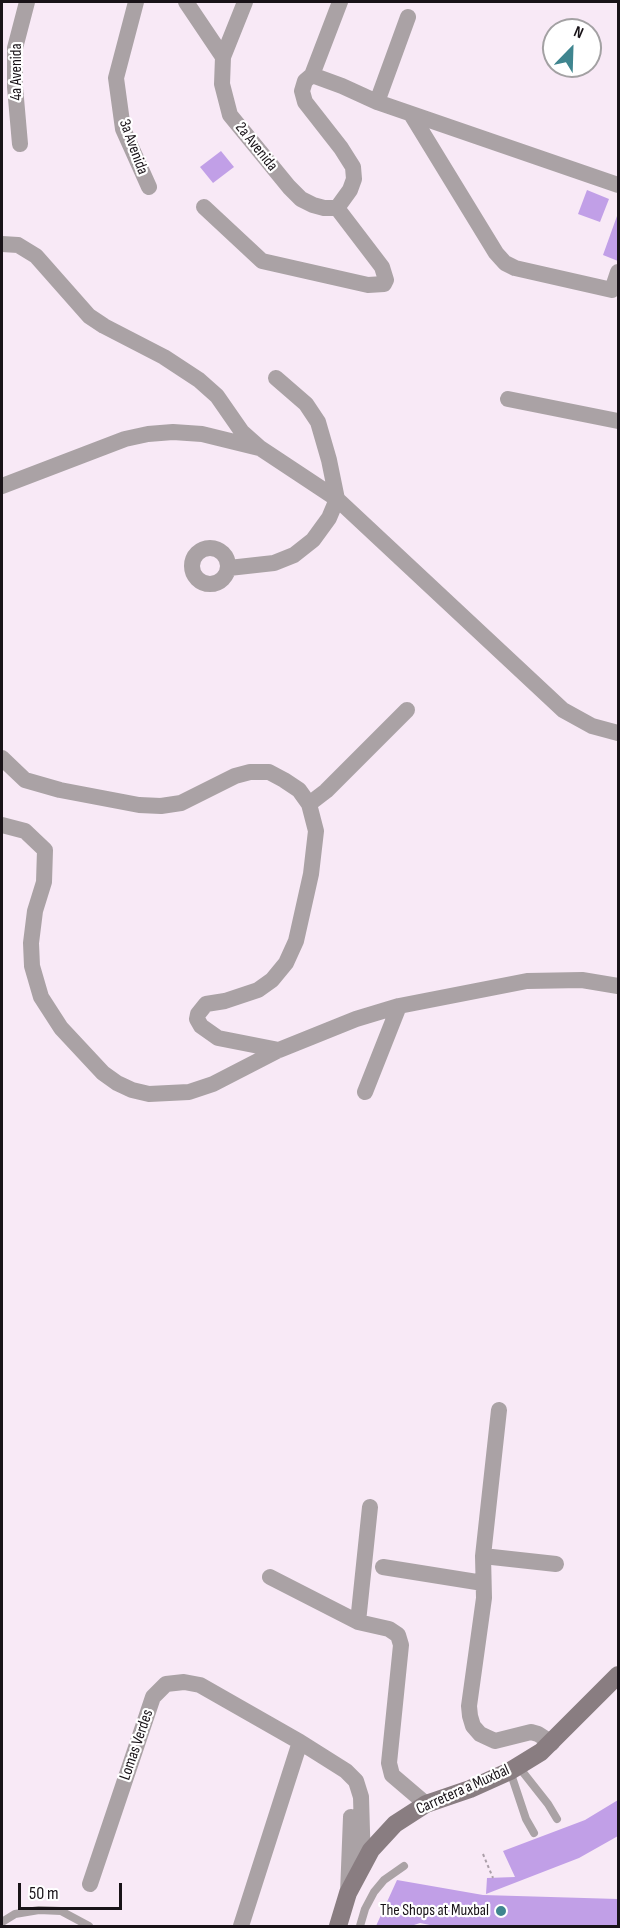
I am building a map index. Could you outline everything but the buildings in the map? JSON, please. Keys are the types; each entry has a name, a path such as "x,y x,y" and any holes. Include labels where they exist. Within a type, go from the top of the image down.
{"main road":[{"name":"Carretera a Muxbal","path":"338,1926 348,1893 385,1832 426,1804 470,1789 541,1752 618,1675"}],"street":[{"name":"4a Avenida","path":"20,144 15,87 15,48 27,2"},
{"name":"3a Avenida","path":"136,2 116,78 123,129 148,187"},
{"path":"186,2 223,57"},
{"name":"2a Avenida","path":"245,2 223,57 222,84 230,115 301,199 324,208 337,208"},
{"path":"204,207 262,261 368,285 384,284 386,280 382,267 337,208 350,190 354,179 353,167 305,102 302,91 304,81 312,75 340,2"},
{"path":"377,102 408,17"},
{"path":"312,75 377,102 618,185"},
{"path":"411,114 496,253 505,263 515,268 612,290 618,272"},
{"path":"2,244 18,245 36,256 89,316 164,357 199,380 217,396 243,432 260,448 337,499 563,710 592,726 618,733"},
{"path":"229,568 274,563 294,555 313,540 329,518 337,499 318,422 306,404 276,378"},
{"path":"508,399 618,421"},
{"path":"2,486 125,439 148,434 173,432 202,434 260,448"},
{"path":"309,804 326,791 407,710"},
{"path":"2,758 25,780 60,790 139,805 161,806 181,803 235,776 250,772 268,772 298,790 309,804 316,831 311,874 296,941 286,963 272,980 258,990 225,1001 206,1004 201,1008 197,1020 201,1026 218,1038 279,1050"},
{"path":"2,825 25,831 45,850 44,882 35,911 32,943 34,974 41,997 61,1028 103,1073 132,1090 149,1094 189,1092 213,1084 279,1050 356,1019 399,1005 527,981 582,980 618,986"},
{"path":"365,1092 399,1005"},
{"path":"499,1410 483,1556 484,1598 469,1706 473,1726 480,1734 495,1741 523,1732 531,1732 552,1743"},
{"path":"358,1622 370,1507"},
{"path":"483,1556 556,1564"},
{"path":"383,1567 483,1583"},
{"path":"270,1577 358,1622 392,1630 399,1638 400,1657 389,1764 392,1775 426,1804"},
{"name":"Lomas Verdes","path":"90,1884 153,1697 166,1684 184,1682 200,1685 300,1742 356,1781 361,1797 363,1866"},
{"path":"241,1926 300,1742"},
{"path":"346,1772 352,1803 348,1893"}],"lane":[{"path":"514,1768 548,1804 556,1819"},
{"path":"514,1768 526,1819 534,1833"},
{"path":"360,1926 365,1909 374,1892 384,1880 404,1866"},
{"path":"2,1922 15,1914 39,1910 61,1911 89,1926"}],"path":[{"path":"483,1854 493,1878"}],"place":[{"name":"The Shops at Muxbal","path":"501,1911"}]}
